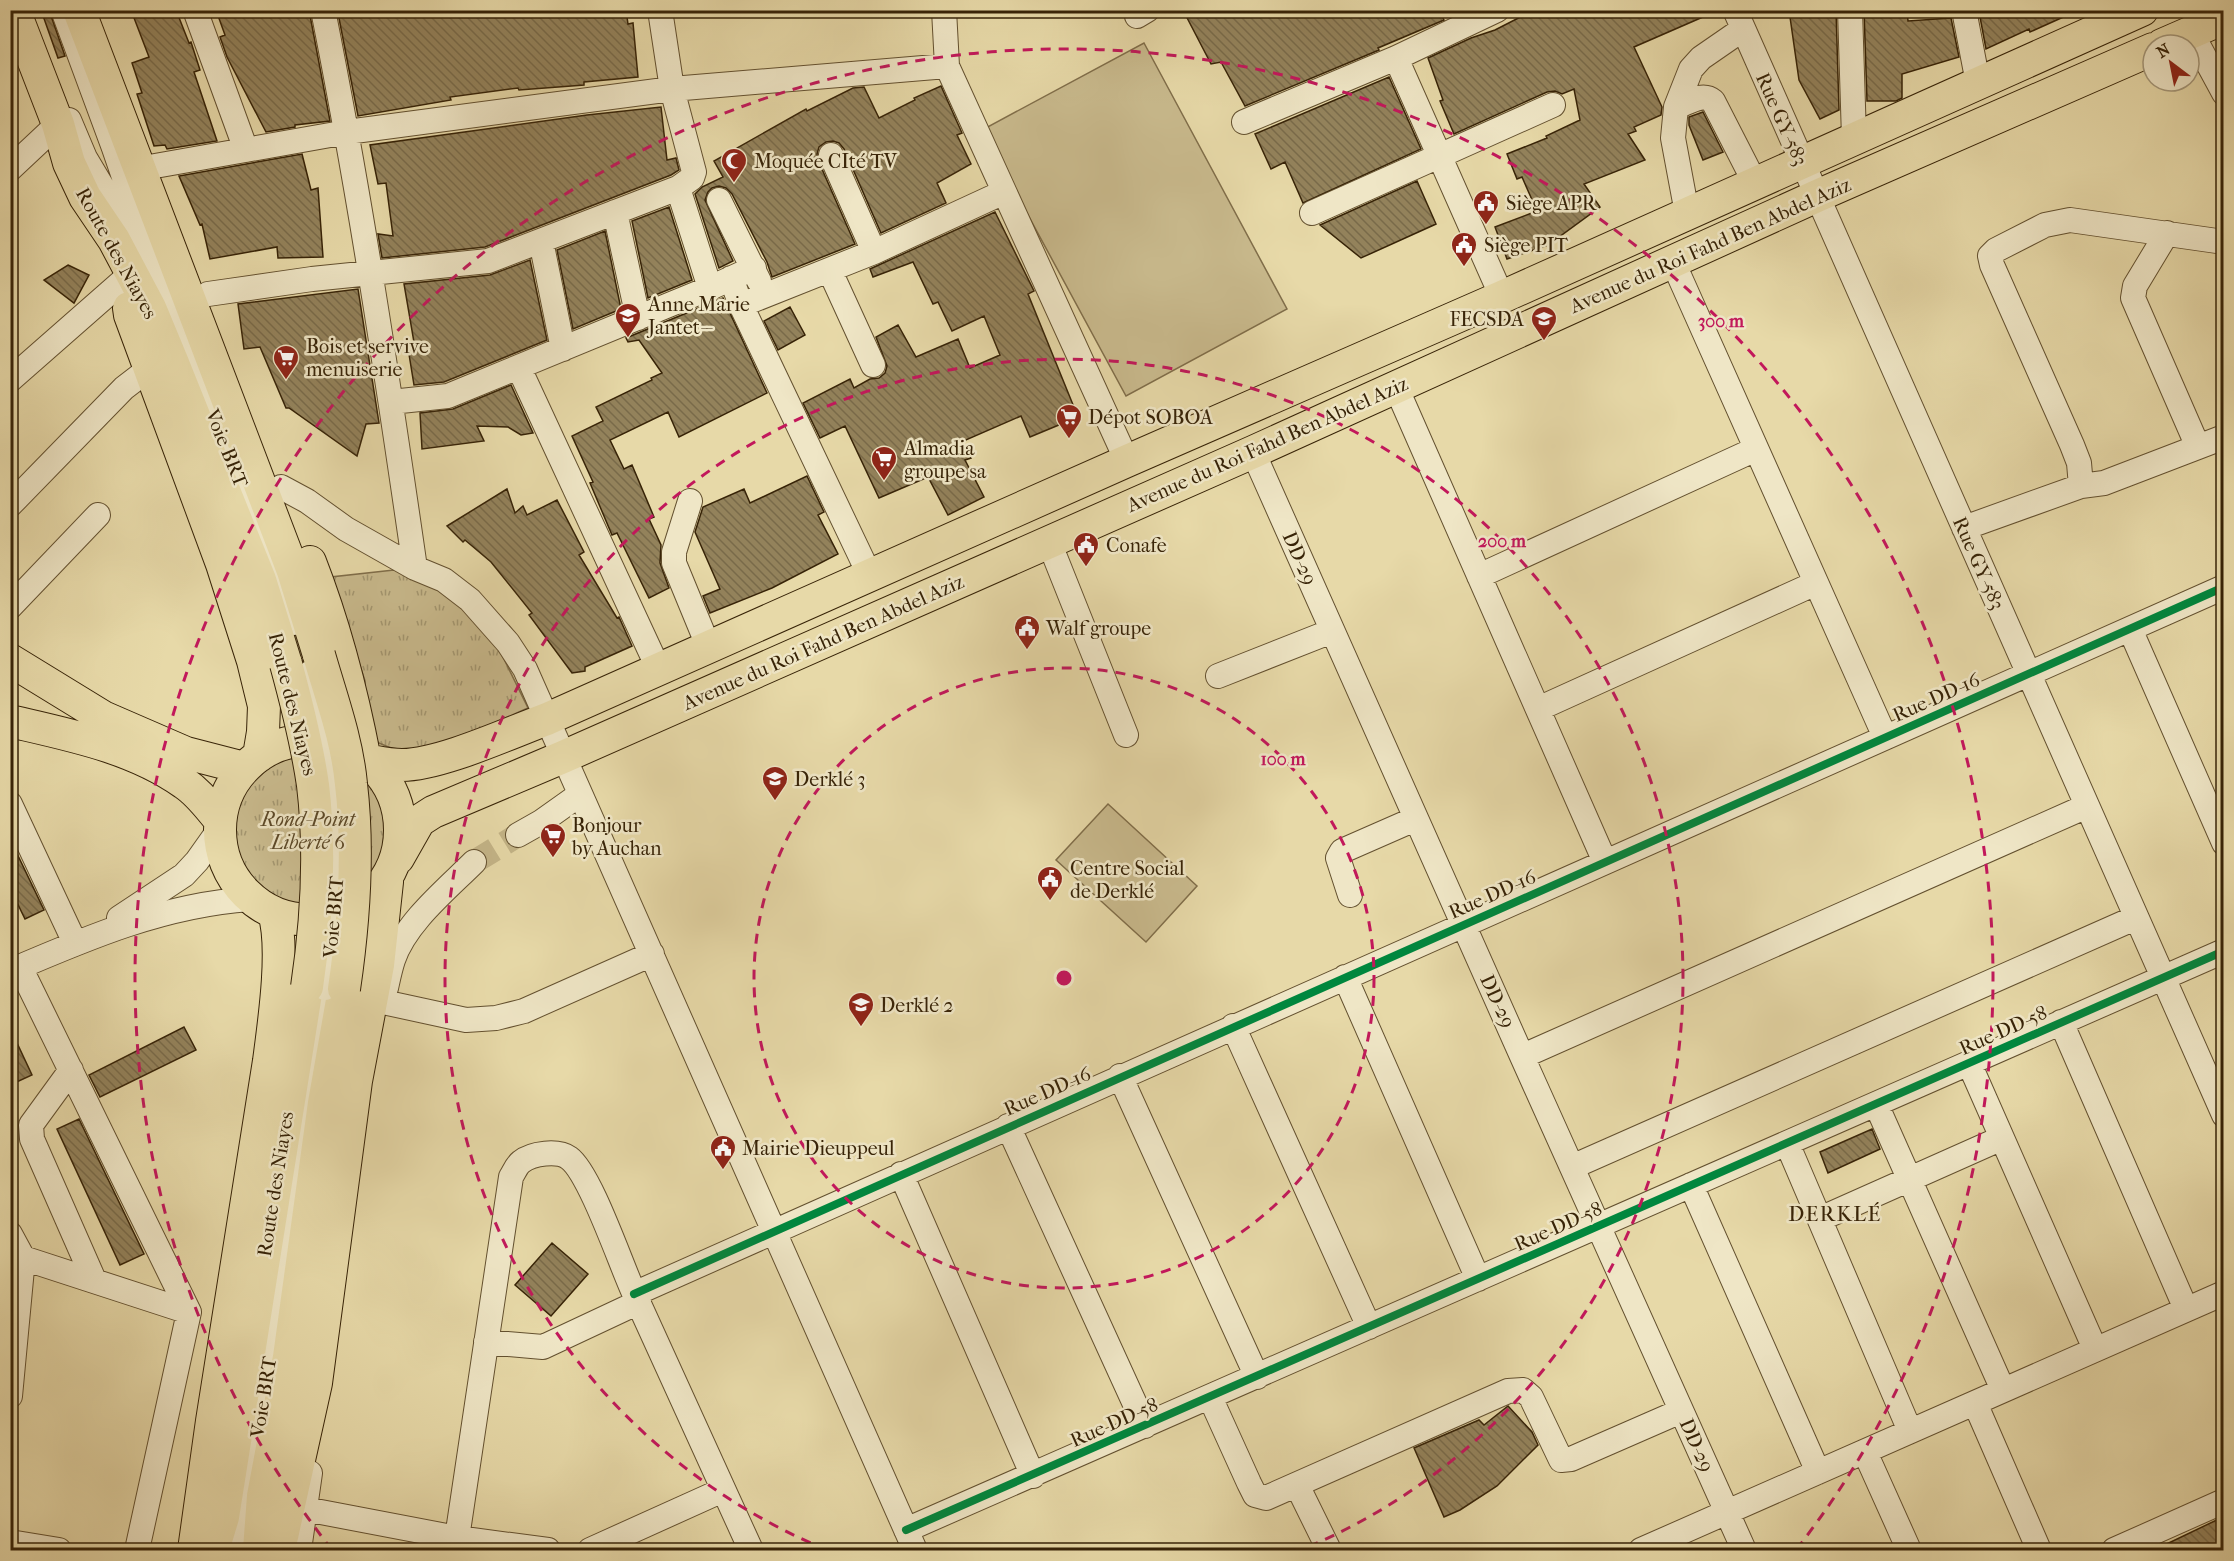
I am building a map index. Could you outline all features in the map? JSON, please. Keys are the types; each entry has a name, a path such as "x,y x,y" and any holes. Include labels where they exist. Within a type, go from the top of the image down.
{"main road":[{"name":"Route des Niayes","path":"14,10 58,124 69,163 85,197 114,240 150,308 228,496 260,580 338,719 351,782 356,860 352,938 326,988 225,1506 213,1551"},
{"name":"Avenue du Roi Fahd Ben Abdel Aziz","path":"365,760 403,765 423,762 451,755 547,719 1502,297 2142,10"},
{"name":"Route des Niayes","path":"78,11 290,561 304,660"},
{"path":"2191,32 2223,18"},
{"name":"Avenue du Roi Fahd Ben Abdel Aziz","path":"393,870 419,821 433,812 563,758 1253,452 1817,196 2141,54"},
{"path":"162,229 193,264 208,294 327,606 345,667 365,760"},
{"path":"114,240 125,279 130,315 222,564 253,661 264,706 264,732 251,762 226,794 219,825 221,852 235,882 277,922 278,954 274,1016 194,1551"},
{"path":"10,660 103,717 186,753 251,762 284,744 297,741 317,741 347,749 365,760 388,785 396,803 400,831 356,1080 316,1383 279,1551"},
{"path":"10,721 94,741 157,766 200,795 219,825"},
{"path":"262,906 303,920 333,916 363,902 393,870"},
{"name":"Route des Niayes","path":"260,1551 263,1496 289,1357 324,1103 326,988"}],"street":[{"name":"Voie BRT","path":"29,10 67,116 85,158 110,203 160,282"},
{"path":"195,10 246,150"},
{"path":"324,10 347,132 391,402 415,568"},
{"path":"208,294 312,279 488,261 678,188 692,178 694,172 672,88 660,10"},
{"path":"944,10 947,66 1127,461"},
{"path":"1244,122 1396,58 1497,10"},
{"path":"1850,10 1854,138"},
{"path":"1964,10 1978,83"},
{"name":"Voie BRT","path":"78,11 114,148 160,282 278,576 304,660"},
{"path":"1687,213 1673,138 1676,107 1691,69 1739,20"},
{"name":"Rue GY-583","path":"1739,20 2223,1115"},
{"path":"2191,32 2223,93"},
{"path":"1396,58 1502,297"},
{"path":"138,169 347,132 672,88 947,66"},
{"path":"1676,107 1702,97 1708,97 1713,101 1755,183"},
{"path":"1312,213 1553,105"},
{"path":"10,169 58,124"},
{"path":"831,155 874,252"},
{"path":"678,188 721,283 741,306 870,576"},
{"path":"741,306 874,252 1004,192"},
{"path":"719,200 754,268 765,295"},
{"path":"615,212 638,318"},
{"path":"2081,486 2079,463 1990,256 1996,250 2056,221 2070,220 2223,242"},
{"path":"2167,233 2135,286 2133,298 2198,447"},
{"path":"541,241 563,350"},
{"path":"1673,262 1885,737"},
{"path":"391,402 448,396 563,350 754,268"},
{"path":"830,271 873,365"},
{"path":"10,380 125,279"},
{"path":"10,505 124,388 150,368"},
{"path":"519,368 659,670"},
{"path":"1396,387 1605,862"},
{"path":"1964,528 2081,486 2104,483 2223,437"},
{"path":"1479,576 1756,449"},
{"name":"DD-29","path":"1253,452 1462,925 1523,1056 1744,1551"},
{"path":"281,487 307,501 346,529 415,568 444,580 470,600 488,619 508,643 525,669 911,1540"},
{"path":"690,501 674,552 674,563 710,648"},
{"path":"10,607 99,516"},
{"path":"1049,542 1126,735"},
{"path":"1538,709 1816,583"},
{"name":"Rue DD-16","path":"486,1342 543,1347 773,1230 2130,629 2222,593"},
{"path":"2130,629 2223,843"},
{"path":"1218,676 1332,631"},
{"path":"518,834 541,822 579,795"},
{"path":"10,804 75,943"},
{"path":"1523,1056 2087,806"},
{"path":"1350,895 1338,858 1342,851 1415,819"},
{"path":"75,943 137,908 184,875 197,861 219,825"},
{"path":"299,1551 383,1002 394,958 427,909 474,862"},
{"path":"137,1551 189,1312 71,1070 15,969 75,943 153,916 211,902 262,906"},
{"path":"1572,1167 2135,918"},
{"name":"Rue DD-58","path":"911,1540 1033,1476 2223,951"},
{"path":"383,1002 466,1020 496,1018 524,1011 652,954"},
{"path":"1345,977 1478,1279"},
{"name":"Voie BRT","path":"242,1551 246,1503 326,988"},
{"path":"2061,1022 2186,1310"},
{"path":"1233,1026 1369,1327"},
{"path":"1969,1063 2095,1350"},
{"path":"71,1070 21,1130 32,1139 94,1280"},
{"path":"1120,1076 1257,1377"},
{"path":"1876,1104 2003,1390"},
{"path":"1008,1126 1145,1426"},
{"path":"1820,1219 2002,1138"},
{"path":"1787,1143 1910,1431"},
{"path":"457,1538 511,1177 522,1162 537,1155 552,1154 567,1156 576,1164 587,1183 636,1298 751,1551"},
{"path":"901,1174 1033,1476"},
{"path":"1691,1185 1818,1472"},
{"path":"10,1234 23,1258 11,1382"},
{"path":"23,1258 189,1312"},
{"path":"1641,1551 2223,1293"},
{"path":"1210,1397 1255,1495 1266,1498 1508,1391 1523,1390 1531,1397 1561,1460 1571,1459 1682,1411"},
{"path":"1975,1403 2039,1551"},
{"path":"1864,1452 1909,1551"},
{"path":"1297,1485 1329,1551"},
{"path":"590,1551 723,1490"},
{"path":"2114,1551 2223,1501"},
{"name":"Voie BRT","path":"233,1551 246,1503"},
{"path":"305,1509 457,1538 548,1551"},
{"path":"10,1542 44,1549"}],"green space":[{"path":"1144,43 1287,309 1126,396 982,130"},
{"path":"394,570 421,574 440,580 499,649 528,708 439,747 400,752 379,743 366,729 365,681 331,577"},
{"name":"Rond-Point Liberté 6","path":"308,752 338,758 363,775 380,800 386,830 380,860 363,885 338,902 308,908 278,902 253,885 236,860 230,830 236,800 253,775 278,758"},
{"path":"1108,804 1197,886 1146,942 1056,860"}],"building":[{"path":"41,10 49,10 65,56 58,58"},
{"path":"131,10 176,10 189,43 191,42 200,70 194,72 217,141 167,149 165,145 154,146 137,94 142,93 132,63 149,57"},
{"path":"216,10 309,10 330,121 295,125 295,127 266,132 227,57 220,37 225,35"},
{"path":"348,10 626,10 628,24 633,23 638,77 584,82 584,85 519,90 518,88 450,97 451,100 358,116 338,13"},
{"path":"1183,10 1439,10 1444,20 1245,106 1221,62 1211,64"},
{"path":"1534,10 1719,10 1634,47 1662,107 1661,115 1634,127 1636,131 1628,134 1645,160 1584,184 1600,207 1548,245 1507,259 1495,227 1537,211 1522,177 1517,179 1507,154 1547,138 1546,136 1580,120 1574,89 1562,94 1555,91 1547,92 1454,134 1440,101 1443,100 1428,58 1471,38 1495,30"},
{"path":"1789,10 1836,10 1839,110 1820,119 1799,80"},
{"path":"1864,10 1907,10 1908,21 1951,18 1959,57 1902,74 1902,98 1896,101 1867,101"},
{"path":"1982,10 2079,10 2030,32 2029,29 1986,49 1980,17 1983,17"},
{"path":"1389,77 1421,149 1303,203 1285,162 1271,169 1255,134"},
{"path":"941,86 962,133 957,135 971,164 937,183 946,203 881,233 844,149 839,143 826,142 819,147 818,160 855,244 772,277 767,262 732,194 726,188 719,186 708,192 705,200 733,261 719,268 695,194 702,187 723,177 714,161 806,109 807,111 853,88 864,87 879,118"},
{"path":"661,107 667,160 676,158 679,170 671,175 485,247 382,258 378,234 393,236 386,183 378,184 370,145"},
{"path":"1703,112 1723,152 1703,160 1689,125 1689,117"},
{"path":"302,154 311,190 318,188 323,257 278,258 277,247 210,259 202,224 200,225 179,176"},
{"path":"1417,181 1436,224 1361,258 1320,225"},
{"path":"669,207 692,280 648,298 632,221"},
{"path":"995,212 1034,291 1028,294 1078,417 1030,437 1021,416 961,442 971,458 965,460 984,497 948,515 928,477 879,498 845,426 820,438 803,403 850,379 854,388 870,379 879,378 885,373 887,366 876,337 898,325 916,357 958,339 970,368 1000,355 984,316 952,331 938,302 933,304 913,262 873,277 870,269"},
{"path":"605,231 621,309 573,329 557,250"},
{"path":"530,260 547,340 444,382 414,385 408,348 415,348 404,284 490,275"},
{"path":"68,265 89,275 74,303 44,280"},
{"path":"358,289 379,423 366,424 357,456 286,408 260,347 244,349 238,304"},
{"path":"723,298 767,393 679,437 668,412 610,440 624,469 632,465 654,517 649,519 661,545 660,563 669,588 649,598 617,533 612,535 590,483 593,482 572,436 603,421 596,407 662,373 639,340 628,342 626,338"},
{"path":"790,307 805,335 778,350 764,321"},
{"path":"511,385 533,433 521,435 508,427 477,426 484,441 422,449 420,413 453,409"},
{"path":"807,476 824,512 818,515 838,554 772,588 710,613 703,596 720,589 695,532 703,507 744,489 750,503"},
{"path":"507,489 515,513 523,506 527,515 557,500 584,552 579,555 617,618 619,617 632,646 585,667 585,671 572,673 529,615 532,613 491,562 465,540 463,542 447,526"},
{"path":"10,839 44,910 25,919 10,888"},
{"path":"184,1027 196,1050 100,1097 89,1075"},
{"path":"10,1028 32,1075 10,1085"},
{"path":"79,1119 144,1254 120,1265 57,1129"},
{"path":"1872,1129 1880,1149 1828,1173 1820,1152"},
{"path":"552,1243 588,1274 551,1316 515,1285"},
{"path":"1508,1406 1532,1432 1538,1445 1497,1486 1460,1510 1444,1517 1414,1448 1479,1420 1484,1425"},
{"path":"2223,1517 2223,1551 2152,1551"}],"tunnel":[{"path":"474,862 518,835"}],"cycle path":[{"path":"634,1294 2224,587"},
{"path":"906,1530 2224,951"}],"place":[{"name":"Moquée CIté TV","path":"734,184"},
{"name":"Siège APR","path":"1486,226"},
{"name":"Siège PIT","path":"1464,268"},
{"name":"Anne Marie Jantet--","path":"628,339"},
{"name":"FECSDA","path":"1544,342"},
{"name":"Bois et servive menuiserie","path":"286,381"},
{"name":"Dépot SOBOA","path":"1069,440"},
{"name":"Almadia groupe sa","path":"884,482"},
{"name":"Conafe","path":"1086,568"},
{"name":"Walf groupe","path":"1027,651"},
{"name":"Derklé 3","path":"775,802"},
{"name":"Bonjour by Auchan","path":"553,859"},
{"name":"Centre Social de Derklé","path":"1050,902"},
{"name":"Derklé 2","path":"861,1028"},
{"name":"Mairie Dieuppeul","path":"723,1171"}],"district":[{"name":"DERKLÉ","path":"1835,1214"}]}
